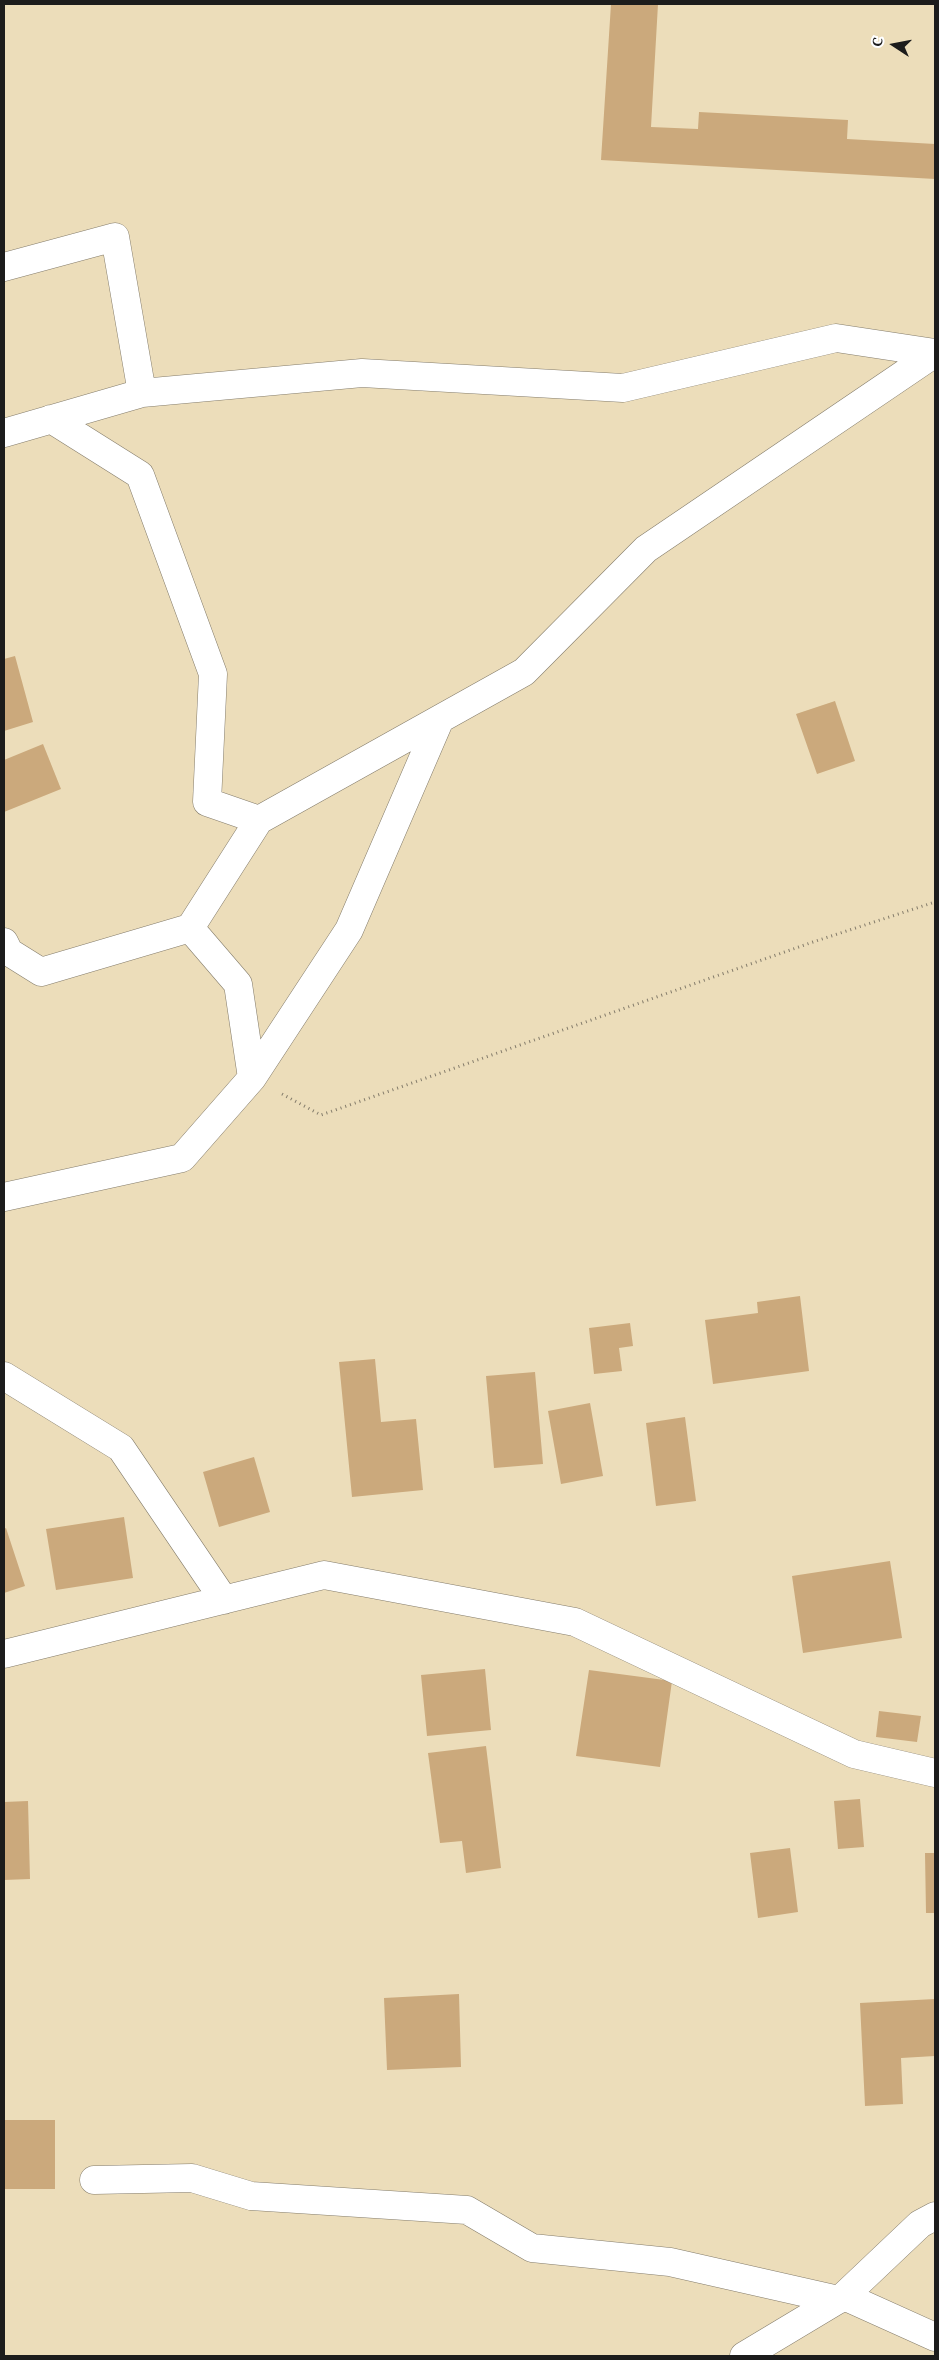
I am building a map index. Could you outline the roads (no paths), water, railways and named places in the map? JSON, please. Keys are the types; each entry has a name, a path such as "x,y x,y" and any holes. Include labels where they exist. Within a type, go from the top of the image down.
{"street":[{"path":"4,267 115,237 142,393"},
{"path":"4,433 142,393 362,373 623,388 836,338 935,353"},
{"path":"4,942 9,952 41,972 190,928 259,820 524,672 646,550 935,353"},
{"path":"51,419 140,476 213,674 207,802 259,820"},
{"path":"4,1197 182,1158 252,1078 349,930 440,719"},
{"path":"190,928 238,984 252,1078"},
{"path":"4,1376 121,1448 224,1600"},
{"path":"4,1654 324,1575 575,1622 854,1754 935,1774"},
{"path":"94,2180 192,2178 251,2196 467,2210 532,2248 670,2262 841,2298 935,2337"},
{"path":"744,2356 841,2298 920,2224 935,2216"}]}
